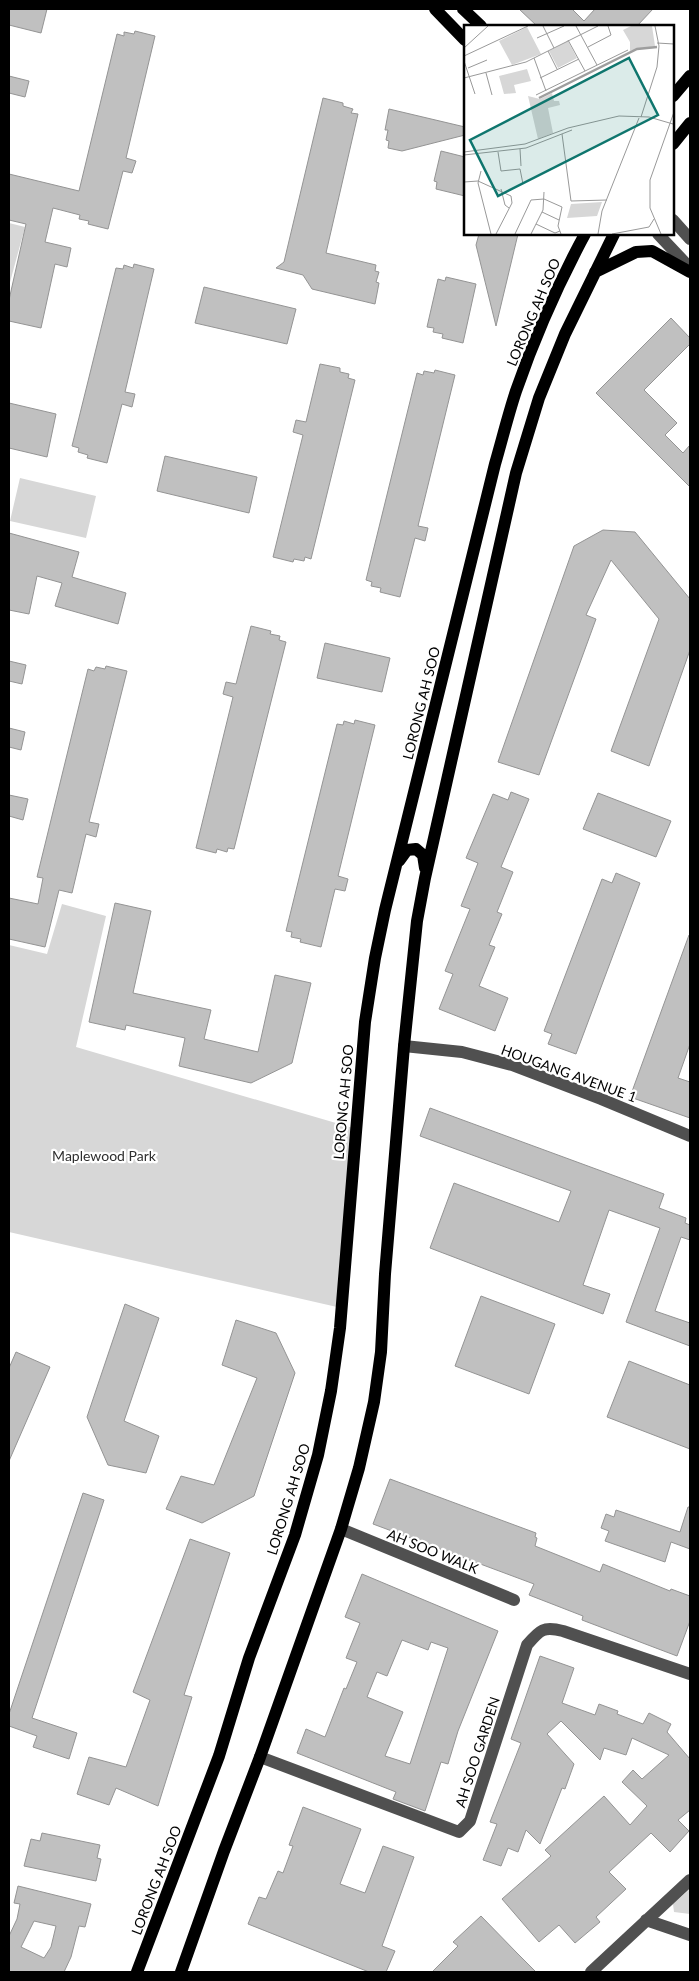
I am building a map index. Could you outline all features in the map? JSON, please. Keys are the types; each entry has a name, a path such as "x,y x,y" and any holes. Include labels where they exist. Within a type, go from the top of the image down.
{"main road":[{"path":"435,9 464,39"},
{"path":"463,9 480,25"},
{"path":"674,95 690,76"},
{"path":"674,143 690,123"},
{"name":"LORONG AH SOO","path":"137,1972 218,1756 249,1658 295,1535 318,1455 331,1391 340,1328 365,1022 375,958 495,464 516,392 542,322 584,235"},
{"path":"182,1972 341,1529 359,1468 374,1402 380,1352 384,1274 404,1046 417,921 426,872 516,473 539,398 565,334 614,235"},
{"path":"595,272 636,252 652,251 690,270"},
{"path":"396,868 405,853 413,849 423,855 426,872"}],"street":[{"path":"674,221 690,239"},
{"path":"659,235 690,270"},
{"name":"HOUGANG AVENUE 1","path":"404,1046 462,1052 512,1064 690,1136"},
{"name":"AH SOO WALK","path":"341,1529 514,1600"},
{"name":"AH SOO GARDEN","path":"260,1757 459,1832 470,1821 528,1644 538,1632 550,1628 563,1631 690,1674"},
{"path":"590,1972 690,1880"},
{"path":"646,1920 690,1935"}],"green space":[{"path":"9,223 25,227 9,286"},
{"path":"20,478 96,496 86,538 10,521"},
{"name":"Maplewood Park","path":"62,904 106,916 76,1047 353,1128 337,1307 9,1232 9,945 47,954"},
{"path":"690,1889 690,1914 674,1912 673,1904"}],"building":[{"path":"9,9 47,9 41,33 9,25"},
{"path":"519,9 572,9 584,21 595,9 653,9 638,25 536,25"},
{"path":"135,31 155,36 126,158 136,161 132,173 123,171 108,229 88,224 89,221 79,219 80,215 53,208 45,242 71,248 67,267 55,264 41,328 9,321 9,300 26,224 9,220 9,174 79,191 117,34 124,36 124,32 134,34"},
{"path":"9,76 29,81 25,97 9,93"},
{"path":"323,98 343,103 343,106 353,109 351,113 358,114 326,253 376,265 375,271 379,272 376,282 379,283 375,304 312,289 303,275 276,268 284,262"},
{"path":"389,109 464,127 464,135 402,151 388,148 389,141 386,140 388,130 385,130"},
{"path":"441,151 464,157 464,196 436,189 437,182 434,181"},
{"path":"479,235 518,235 496,326 476,245"},
{"path":"134,264 154,269 125,392 135,394 132,407 122,404 107,463 87,458 88,455 78,452 79,448 72,446 116,268 123,269 124,265 133,268"},
{"path":"446,277 476,284 463,343 442,338 443,334 433,332 434,328 427,327 438,279 445,281"},
{"path":"204,287 296,309 287,344 195,323"},
{"path":"671,318 690,338 690,344 644,390 677,423 665,435 683,453 690,445 690,487 596,393"},
{"path":"320,364 340,368 340,372 349,374 348,378 355,380 311,559 305,557 304,561 294,559 293,562 273,557 303,435 293,432 296,420 306,422"},
{"path":"435,370 455,375 418,526 428,528 425,541 415,538 400,597 380,592 381,588 371,586 372,582 366,580 417,373 423,375 424,371 434,373"},
{"path":"9,403 56,414 47,457 9,448"},
{"path":"165,456 257,477 249,513 157,491"},
{"path":"603,530 635,532 690,599 690,650 649,766 611,751 659,619 611,560 586,615 596,619 539,775 498,762 574,546"},
{"path":"9,533 79,552 72,577 126,593 118,624 55,606 62,583 37,576 29,614 9,610"},
{"path":"251,626 271,631 270,634 280,636 279,640 286,642 234,849 228,848 227,852 217,849 216,853 196,848 233,697 223,694 226,682 236,684"},
{"path":"325,643 390,658 382,692 317,678"},
{"path":"9,661 26,665 22,684 9,681"},
{"path":"106,666 127,671 89,822 99,824 96,837 86,834 72,893 59,890 45,947 9,939 9,898 38,904 43,878 37,877 88,669 94,671 96,667 105,669"},
{"path":"355,720 375,725 338,876 348,879 345,891 335,889 321,947 300,942 301,939 291,937 292,932 286,931 337,724 343,725 344,721 354,724"},
{"path":"9,728 25,732 21,750 9,747"},
{"path":"511,792 529,799 501,867 513,872 497,912 502,914 489,945 495,947 479,986 508,998 495,1031 439,1009 453,974 445,971 470,909 461,906 478,863 466,858 493,794 508,800"},
{"path":"598,793 671,821 656,857 583,829"},
{"path":"9,795 28,799 23,820 9,816"},
{"path":"616,873 640,883 576,1054 548,1044 552,1034 544,1031 602,879 612,883"},
{"path":"115,903 151,911 133,993 211,1010 204,1039 258,1052 275,975 311,983 292,1063 251,1083 179,1066 185,1038 126,1025 125,1030 89,1022"},
{"path":"689,935 690,1044 678,1078 690,1082 690,1118 630,1097"},
{"path":"430,1108 664,1194 659,1208 686,1218 685,1223 690,1225 690,1240 681,1237 655,1311 690,1323 690,1346 626,1322 660,1228 609,1210 583,1285 610,1294 603,1314 430,1248 454,1183 559,1222 571,1191 420,1136"},
{"path":"481,1296 555,1324 529,1394 455,1366"},
{"path":"125,1304 159,1318 124,1421 159,1436 146,1473 108,1465 87,1417"},
{"path":"236,1320 276,1333 295,1373 254,1496 202,1523 166,1509 181,1476 214,1485 257,1378 222,1365"},
{"path":"16,1352 50,1367 9,1461 9,1368"},
{"path":"629,1361 690,1385 690,1449 607,1417"},
{"path":"390,1479 536,1533 535,1546 600,1572 603,1564 670,1591 671,1589 690,1596 690,1621 677,1656 582,1620 583,1616 529,1595 534,1584 373,1524"},
{"path":"83,1493 104,1500 32,1718 77,1733 69,1759 33,1747 37,1736 9,1726 9,1714"},
{"path":"688,1507 690,1507 690,1549 671,1542 665,1562 605,1541 609,1531 601,1528 606,1514 614,1517 616,1510 680,1532"},
{"path":"190,1539 230,1553 184,1695 192,1697 158,1806 116,1788 109,1805 77,1794 89,1757 126,1767 150,1700 133,1692"},
{"path":"362,1574 498,1631 458,1731 448,1764 441,1762 425,1811 393,1799 396,1792 297,1753 306,1729 325,1737 344,1688 346,1689 357,1662 346,1658 360,1623 345,1617","holes":["402,1640 428,1650 431,1642 448,1648 410,1764 385,1756 403,1712 367,1697 377,1672 387,1676"]},
{"path":"540,1656 574,1668 562,1703 595,1715 599,1704 618,1711 617,1714 643,1724 649,1713 671,1724 667,1732 690,1759 690,1810 678,1820 689,1831 670,1852 651,1833 609,1872 626,1889 596,1917 600,1922 575,1943 559,1925 539,1942 502,1899 551,1856 545,1850 604,1796 630,1825 647,1806 622,1782 633,1770 642,1779 669,1755 632,1738 626,1755 604,1748 600,1760 561,1721 547,1734 574,1764 565,1789 562,1788 540,1844 526,1830 518,1852 508,1848 501,1866 483,1860 497,1824 490,1822 521,1743 511,1739"},
{"path":"303,1807 361,1829 340,1884 365,1893 383,1846 414,1857 382,1946 395,1951 386,1972 369,1972 248,1924 259,1897 266,1899 278,1871 283,1873 293,1846 289,1845"},
{"path":"42,1833 100,1845 97,1858 101,1859 96,1881 24,1866 31,1839 40,1841"},
{"path":"18,1886 91,1904 85,1927 79,1926 71,1957 64,1972 9,1972 9,1936 17,1919 20,1904 14,1903","holes":["34,1921 56,1926 51,1947 44,1958 21,1947"]},
{"path":"481,1916 536,1972 432,1972 458,1946 453,1942"}]}
